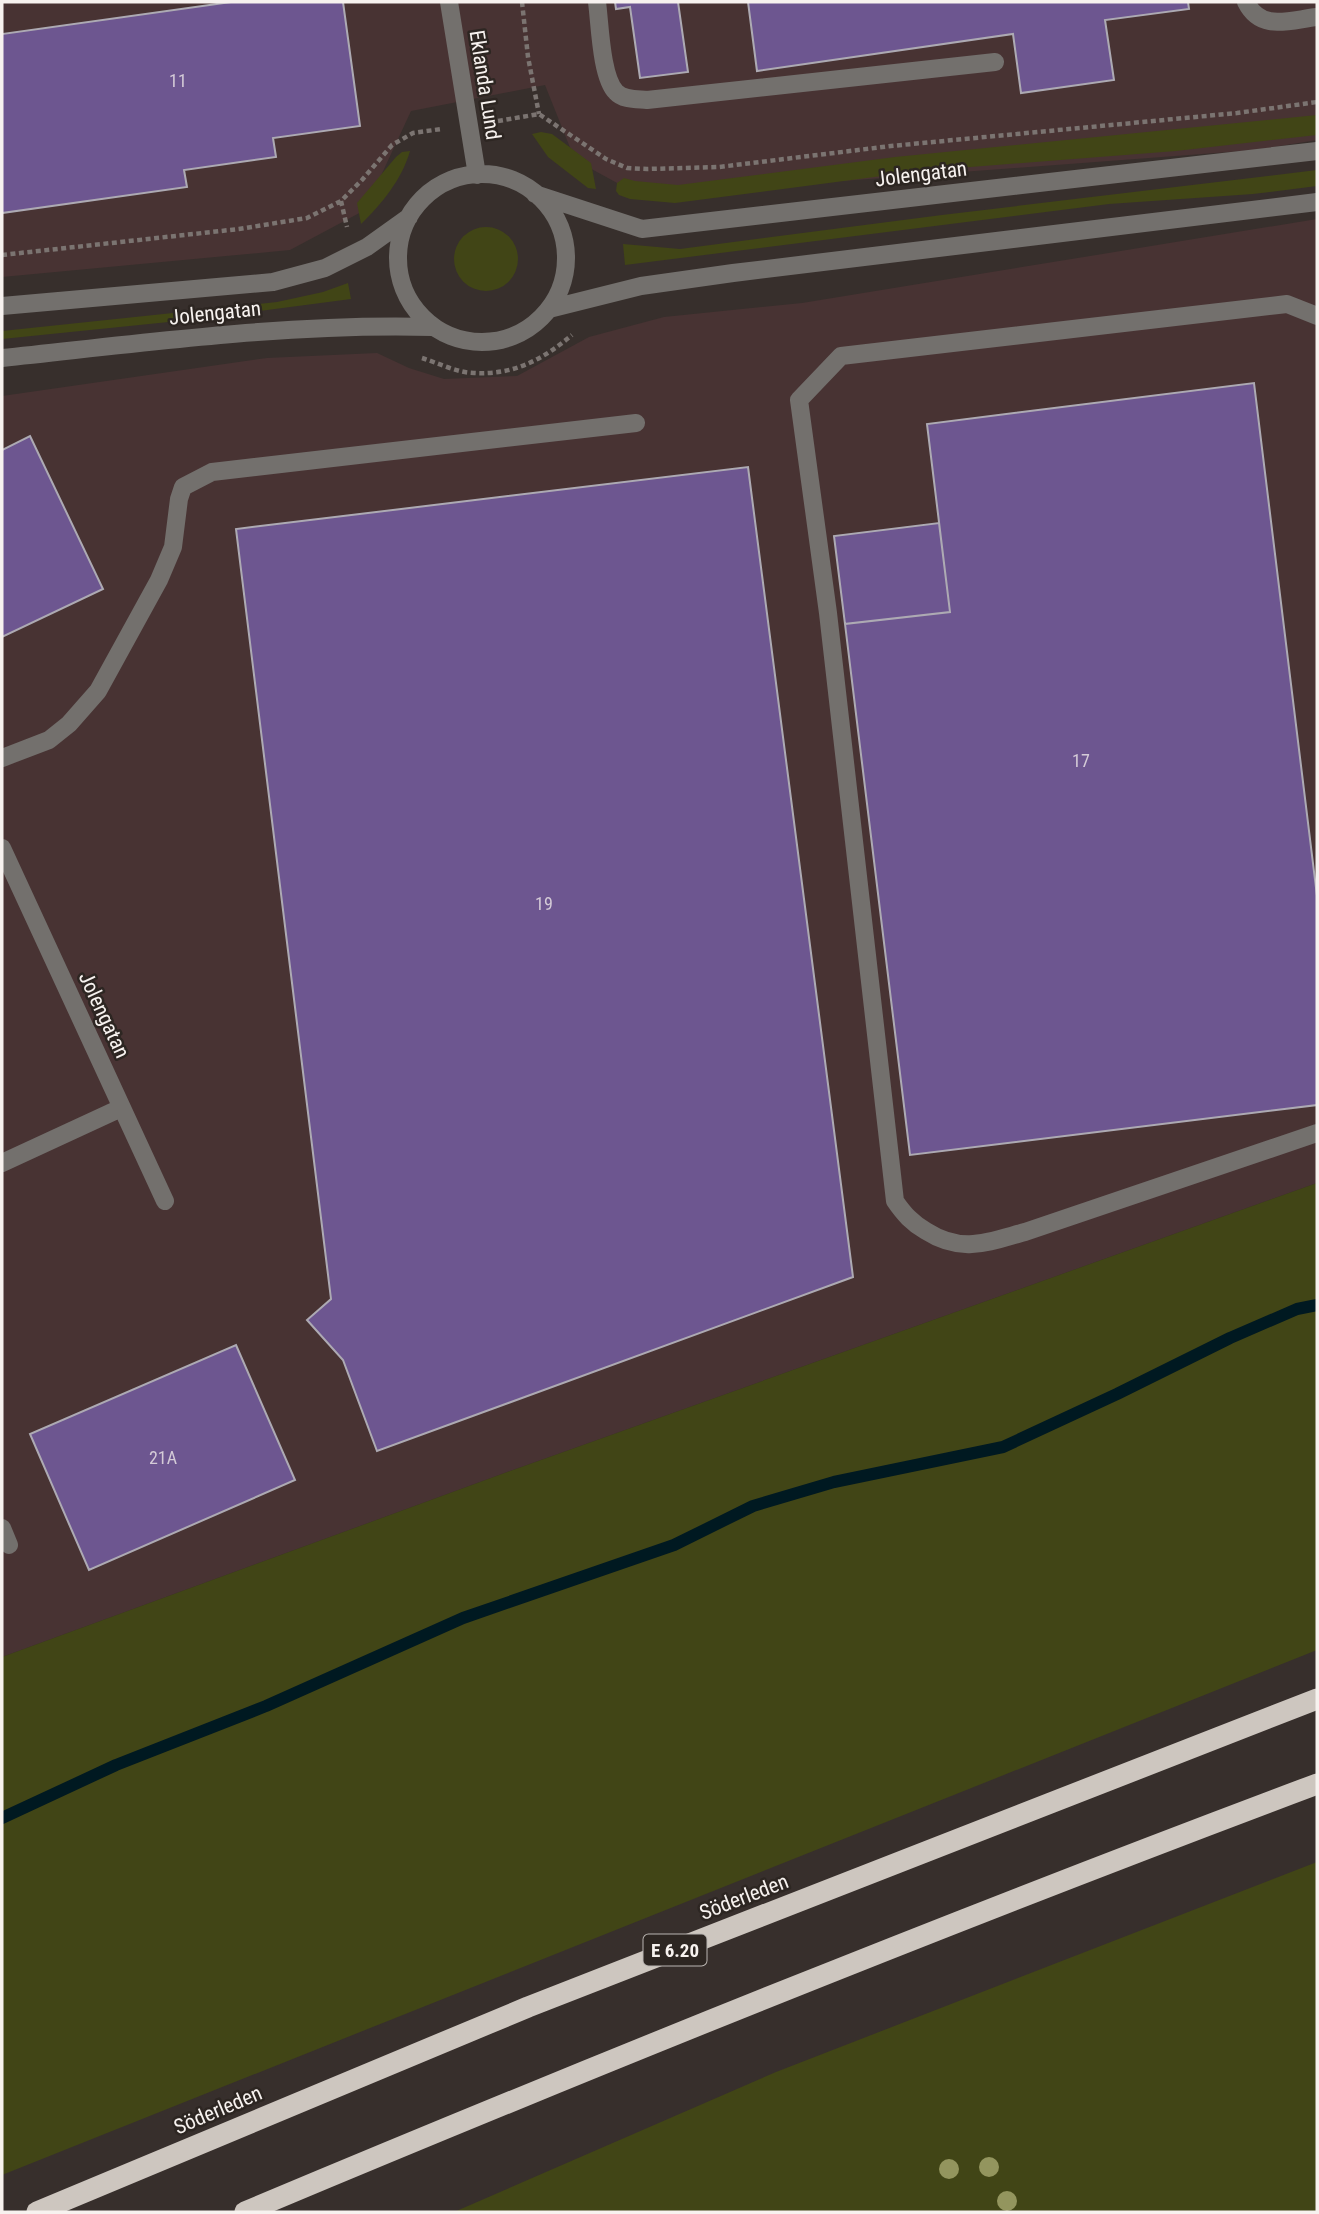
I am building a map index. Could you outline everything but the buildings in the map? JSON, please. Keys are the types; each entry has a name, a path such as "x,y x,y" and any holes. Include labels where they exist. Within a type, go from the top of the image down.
{"highway":[{"name":"Söderleden","path":"37,2212 528,2007 1317,1699"},
{"path":"245,2212 544,2087 1157,1844 1317,1784"}],"street":[{"name":"Eklanda Lund","path":"449,2 477,175"},
{"path":"597,2 607,76 615,92 623,97 647,100 995,62"},
{"path":"1246,2 1252,15 1268,22 1317,17"},
{"name":"Jolengatan","path":"535,194 642,229 1317,151"},
{"path":"477,175 508,179 535,194 555,219 565,248 563,280 549,309 525,330 495,341 463,340 433,327 412,305 400,277 399,246 409,217 431,192 460,177 477,175"},
{"path":"549,309 641,286 733,273 1317,202"},
{"name":"Jolengatan","path":"2,306 273,282 325,268 367,247 409,217"},
{"path":"1317,316 1287,303 841,356 799,400 828,613 895,1200 904,1215 939,1239 957,1245 981,1244 1025,1232 1317,1133"},
{"name":"Jolengatan","path":"2,358 279,329 365,325 433,327"},
{"path":"2,758 49,740 69,724 98,691 159,580 173,547 183,487 197,478 212,472 636,423"},
{"name":"Jolengatan","path":"2,848 164,1201"},
{"path":"2,1163 121,1108"},
{"path":"2,1528 9,1545"}],"path":[{"path":"522,2 528,57 539,114"},
{"path":"2,255 307,218 341,201 392,145 413,134 539,114 606,159 627,168 647,170 719,167 904,145 1237,113 1317,102"},
{"path":"341,201 352,255"},
{"path":"419,357 473,373 518,369 557,348 574,334"}],"shaded area":[{"path":"2,2 1317,2 1317,140 1255,150 641,196 575,160 545,85 411,111 365,210 290,250 2,277"},
{"path":"1317,219 1317,1183 513,1470 2,1657 2,396 267,358 377,353 409,368 444,379 517,376 589,337 664,317 802,303"}],"green space":[{"path":"1317,115 1317,135 1176,151 920,171 675,203 630,199 616,191 617,183 624,178 678,185 895,157"},
{"path":"532,134 552,134 591,163 596,189 588,188 548,157"},
{"path":"410,151 390,190 361,224 357,203 396,157 402,152"},
{"path":"1317,170 1317,186 1253,194 1109,204 625,265 623,244 680,249"},
{"path":"486,227 504,233 512,241 518,259 512,277 504,285 486,291 468,285 460,277 454,259 460,241 468,233"},
{"path":"348,283 351,299 198,319 2,339 2,331 277,302 323,292"},
{"path":"1317,1183 1317,1650 2,2175 2,1657 513,1470"},
{"path":"1317,1862 1317,2212 454,2212 776,2072"}],"waterway":[{"path":"2,1818 116,1765 266,1706 463,1618 674,1545 753,1506 834,1482 1003,1447 1230,1338 1297,1309 1317,1305"}]}
